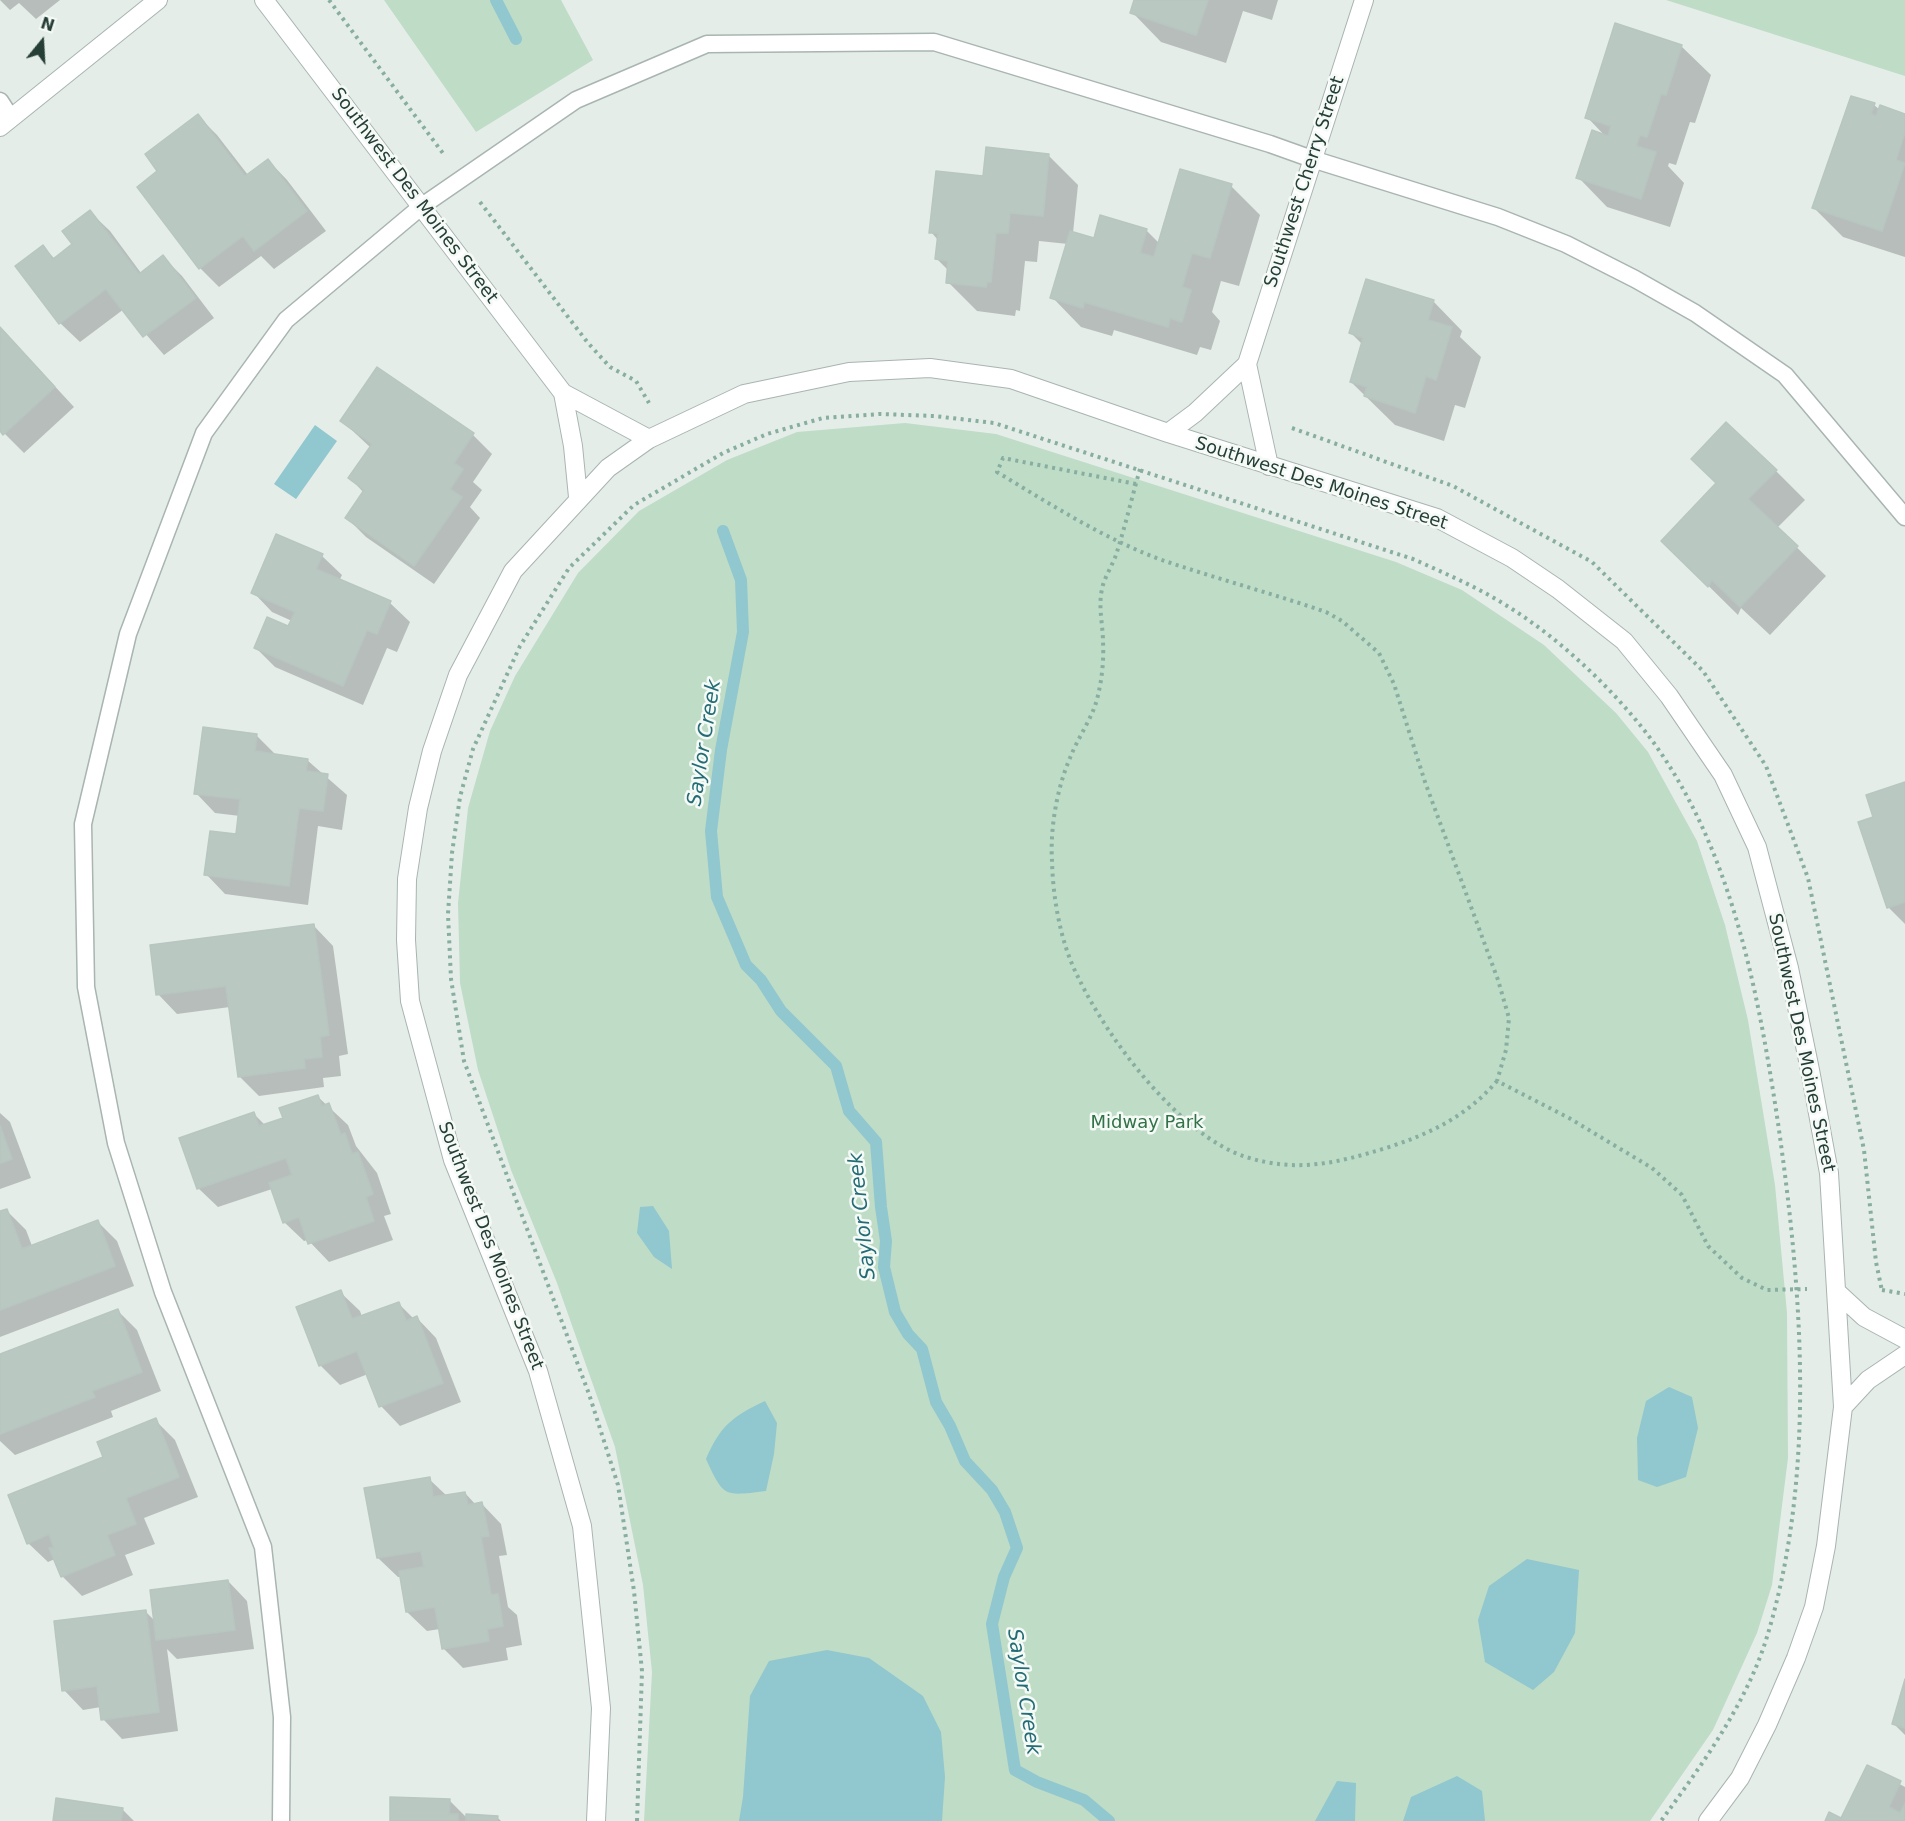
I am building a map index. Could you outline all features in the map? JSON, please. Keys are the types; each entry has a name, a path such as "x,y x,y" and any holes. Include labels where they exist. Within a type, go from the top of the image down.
{"street":[{"path":"6,122 158,0"},
{"name":"Southwest Des Moines Street","path":"264,0 563,393 650,439"},
{"name":"Southwest Cherry Street","path":"1168,433 1202,406 1247,364 1364,0"},
{"name":"Southwest Cherry Street","path":"1247,364 1269,466"},
{"name":"Southwest Des Moines Street","path":"596,1821 601,1708 582,1526 538,1371 453,1160 410,1001 406,940 407,879 418,808 432,751 458,675 513,571 578,497 608,468 650,439 744,394 849,372 930,368 1011,379 1269,466 1437,518 1512,558 1558,589 1624,641 1669,696 1723,775 1757,847 1789,968 1810,1070 1829,1173 1838,1288 1843,1407 1826,1546 1814,1607 1796,1658 1767,1725 1740,1778 1708,1821"},
{"name":"Southwest Des Moines Street","path":"563,393 573,446 578,497"},
{"path":"1838,1288 1864,1317 1905,1339"},
{"path":"1843,1407 1868,1380 1905,1355"}],"lane":[{"path":"281,1821 282,1717 264,1547 163,1292 116,1143 86,987 83,824 128,634 204,433 286,320 422,206 576,100 707,44 934,42 1270,144 1498,217 1547,236 1635,279 1695,313 1785,375 1905,517"},
{"path":"0,101 6,122"}],"path":[{"path":"329,0 451,164"},
{"path":"474,194 588,344 610,367 636,381 651,406"},
{"path":"637,1821 642,1671 634,1591 618,1485 589,1394 464,1061 451,979 448,914 452,853 460,797 473,749 520,646 569,568 634,505 686,472 767,434 823,418 880,414 934,416 994,423 1413,559 1463,581 1505,604 1570,653 1648,736 1682,790 1711,848 1738,927 1756,1001 1787,1189 1796,1291 1799,1385 1797,1456 1788,1544 1777,1600 1764,1644 1719,1738 1661,1821"},
{"path":"1298,429 1453,486 1592,562 1703,671 1766,766 1808,878 1864,1150 1886,1329"},
{"path":"1136,484 1003,458 997,472 1085,526 1120,542 1160,559 1326,612 1349,626 1379,653 1394,684 1425,782 1498,980 1509,1018 1506,1050 1497,1081 1471,1108 1436,1130 1345,1161 1317,1166 1246,1157 1216,1142 1170,1106 1115,1039 1078,979 1065,942 1054,891 1052,860 1054,820 1069,761 1098,696 1103,643 1100,615 1102,589 1120,542 1136,484 1140,469"},
{"path":"1497,1081 1569,1118 1652,1168 1682,1195 1708,1246 1742,1278 1767,1290 1796,1291 1838,1288 1882,1290 1905,1294"}],"green space":[{"path":"384,0 561,0 593,60 476,132"},
{"path":"1666,0 1905,0 1905,76"},
{"name":"Midway Park","path":"905,423 996,434 1396,562 1462,590 1544,645 1616,713 1648,752 1697,841 1725,925 1748,1020 1775,1185 1787,1313 1788,1458 1772,1585 1757,1633 1713,1730 1650,1821 644,1821 652,1672 643,1585 615,1447 557,1283 511,1170 478,1070 460,983 458,903 468,808 490,731 515,676 578,573 639,511 727,460 797,432"}],"water":[{"path":"315,425 337,441 296,499 274,484"},
{"path":"653,1206 669,1231 672,1269 654,1257 637,1233 640,1207"},
{"path":"1669,1387 1692,1397 1698,1428 1686,1477 1657,1487 1638,1480 1637,1438 1646,1401"},
{"path":"765,1401 777,1423 774,1454 766,1491 741,1494 727,1492 717,1481 706,1459 722,1430 729,1423"},
{"path":"1527,1559 1579,1570 1575,1633 1554,1672 1533,1690 1485,1662 1478,1620 1489,1586"},
{"path":"827,1650 869,1658 923,1696 941,1732 945,1777 942,1821 739,1821 743,1797 750,1696 769,1661"},
{"path":"1457,1776 1482,1791 1485,1821 1403,1821 1411,1797"},
{"path":"1337,1781 1356,1783 1355,1821 1315,1821"}],"building":[{"path":"1134,0 1208,0 1196,35 1130,13"},
{"path":"1615,23 1682,45 1666,95 1661,94 1647,137 1640,135 1636,146 1656,152 1641,199 1576,178 1592,130 1608,136 1611,126 1585,118"},
{"path":"1851,96 1875,103 1871,114 1876,116 1880,105 1905,114 1905,132 1896,160 1905,163 1882,231 1812,208"},
{"path":"198,114 245,176 268,159 307,211 254,251 243,236 199,269 137,187 157,171 145,154"},
{"path":"986,147 1049,154 1043,216 1010,213 1008,233 996,233 991,282 987,282 986,287 946,283 948,261 935,259 938,233 929,233 936,171 983,176"},
{"path":"1180,169 1232,184 1210,258 1192,253 1182,287 1191,290 1182,322 1170,318 1168,327 1084,302 1083,308 1050,298 1070,231 1094,238 1100,215 1147,229 1140,253 1154,257"},
{"path":"90,210 139,274 163,255 196,298 143,337 106,289 59,324 15,266 43,245 53,259 72,244 62,231"},
{"path":"1366,279 1434,300 1428,320 1452,327 1436,380 1426,376 1415,413 1364,396 1367,387 1350,382 1363,338 1349,333"},
{"path":"0,327 55,387 3,435 0,431"},
{"path":"377,367 474,433 454,463 463,469 450,489 462,497 414,566 345,518 364,490 348,478 372,444 340,421"},
{"path":"1726,422 1777,470 1748,499 1798,546 1740,607 1712,580 1708,587 1661,541 1716,483 1691,459"},
{"path":"276,534 323,554 316,569 391,601 377,634 367,630 343,686 254,648 267,617 288,626 295,612 251,593"},
{"path":"203,727 257,734 255,751 308,759 306,771 328,774 323,811 299,808 289,886 204,875 210,831 236,834 240,799 194,794"},
{"path":"1905,782 1905,902 1887,908 1858,822 1873,817 1866,795"},
{"path":"314,924 329,1035 320,1037 322,1057 304,1059 305,1068 238,1077 226,986 156,995 150,945"},
{"path":"318,1095 322,1106 329,1103 341,1135 345,1133 352,1154 358,1152 373,1194 366,1197 374,1221 308,1244 299,1217 283,1223 269,1183 292,1175 286,1158 197,1189 179,1138 254,1112 259,1126 283,1118 279,1108"},
{"path":"0,1126 12,1159 0,1163"},
{"path":"7,1209 22,1249 98,1220 115,1266 0,1310 0,1211"},
{"path":"341,1290 352,1319 399,1302 406,1321 417,1316 443,1383 379,1407 357,1351 319,1366 296,1307"},
{"path":"118,1309 142,1372 92,1391 95,1397 0,1434 0,1354"},
{"path":"156,1418 179,1477 126,1498 136,1524 107,1535 115,1555 61,1577 49,1548 54,1548 49,1534 27,1544 8,1495 103,1457 97,1442"},
{"path":"430,1477 433,1497 465,1492 468,1505 482,1502 489,1536 481,1537 491,1595 498,1594 503,1626 487,1629 489,1641 442,1649 435,1607 406,1612 399,1571 424,1567 421,1551 377,1558 364,1488"},
{"path":"228,1580 235,1630 156,1640 150,1590"},
{"path":"146,1610 159,1712 101,1720 97,1686 62,1691 54,1621"},
{"path":"1905,1679 1905,1728 1892,1724"},
{"path":"1867,1765 1901,1781 1889,1807 1900,1813 1905,1803 1905,1821 1825,1821 1829,1812 1841,1818"},
{"path":"390,1797 450,1799 449,1814 458,1814 458,1821 390,1821"},
{"path":"56,1798 123,1808 121,1821 53,1821"},
{"path":"466,1814 498,1816 497,1821 466,1821"}],"waterway":[{"name":"Saylor Creek","path":"496,0 516,39"},
{"name":"Saylor Creek","path":"723,531 741,580 743,632 721,750 711,831 717,897 746,965 761,980 781,1011 836,1066 849,1111 876,1142 886,1241 884,1267 895,1312 908,1334 922,1349 936,1402 950,1426 965,1461 992,1490 1005,1512 1017,1548 1004,1577 992,1624 1015,1770 1037,1782 1084,1800 1109,1821"}]}
